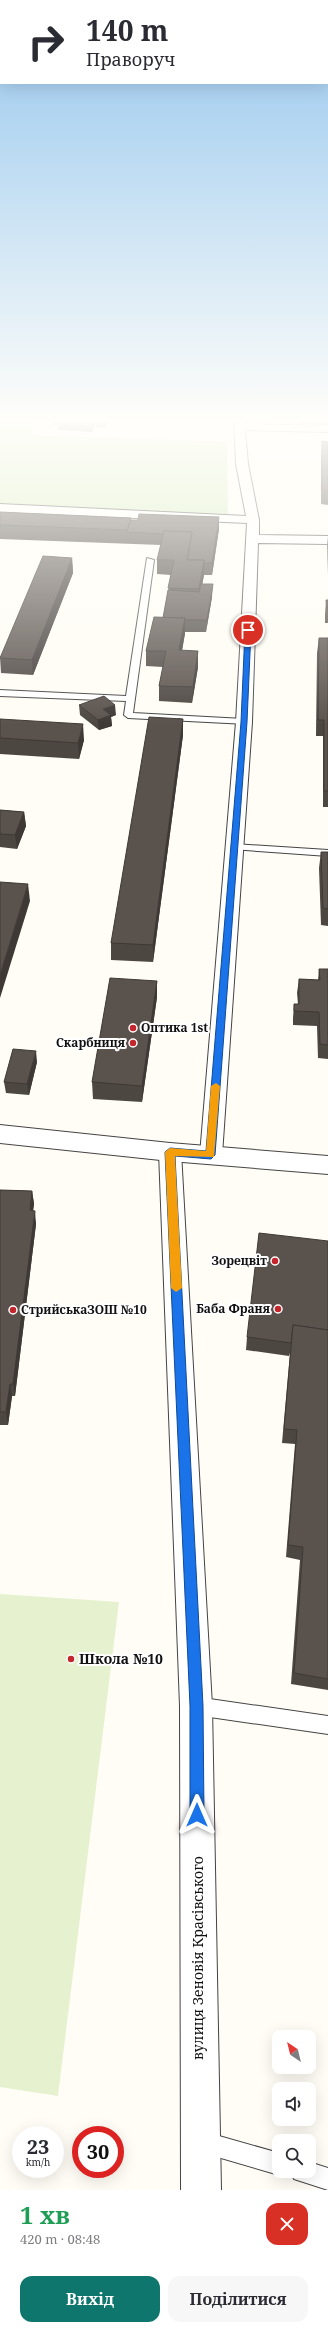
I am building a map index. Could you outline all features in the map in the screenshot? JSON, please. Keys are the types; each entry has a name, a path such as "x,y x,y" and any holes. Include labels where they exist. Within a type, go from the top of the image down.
{"street":[{"path":"211,1155 244,722 253,520"},
{"path":"252,539 328,540"},
{"path":"0,1134 170,1152 328,1165"},
{"name":"вулиця Зеновія Красівського","path":"170,1152 196,1706 201,2190"}],"lane":[{"path":"150,560 128,715 244,722"},
{"path":"0,693 131,699"},
{"path":"234,846 328,853"},
{"path":"196,1706 328,1725"},
{"path":"200,2141 272,2162"},
{"path":"316,2175 328,2179"}],"green space":[{"path":"0,1594 119,1602 58,2096 0,2087"}],"building":[{"path":"0,520 130,520 127,530 0,525"},
{"path":"131,520 219,520 212,563 204,563 204,560 187,560 192,532 164,531 163,534 127,532"},
{"path":"164,531 192,532 187,560 204,560 199,589 168,588 174,560 157,560"},
{"path":"43,556 72,558 32,660 0,658"},
{"path":"201,584 213,584 207,620 163,618 168,590 199,592"},
{"path":"326,600 328,600 328,608 327,608"},
{"path":"154,617 185,618 179,650 198,651 193,687 159,686 166,651 146,651"},
{"path":"319,638 328,638 328,791 324,791 324,720 318,720"},
{"path":"104,696 115,705 103,709 111,715 98,720 79,705"},
{"path":"149,717 183,719 153,945 111,943"},
{"path":"0,719 83,724 78,743 0,738"},
{"path":"0,810 24,812 15,835 0,834"},
{"path":"321,852 328,852 328,909 323,908"},
{"path":"0,882 28,884 0,975"},
{"path":"319,969 328,969 328,1045 320,1044 319,1012 294,1011 294,1004 299,1004 299,979 320,980"},
{"path":"110,978 157,981 142,1086 92,1082"},
{"path":"13,1049 36,1051 27,1084 4,1082"},
{"name":"СтрийськаЗОШ №10","path":"0,1190 32,1191 30,1210 35,1211 13,1384 10,1384 6,1412 0,1412"},
{"path":"259,1233 328,1241 328,1330 293,1325 291,1343 247,1337"},
{"path":"293,1325 328,1330 328,1679 294,1673 303,1547 288,1545 297,1430 284,1429"}],"slow traffic":[{"path":"176,1288 170,1152 211,1155 216,1086"}],"place":[{"name":"Оптика 1st","path":"133,1028"},
{"name":"Скарбниця","path":"133,1043"},
{"name":"Зорецвіт","path":"275,1261"},
{"name":"Баба Франя","path":"278,1309"},
{"name":"СтрийськаЗОШ №10","path":"13,1310"},
{"name":"Школа №10","path":"71,1659"}],"route":[{"path":"197,1815 196,1706 170,1152 211,1155 244,722 248,630"}]}
